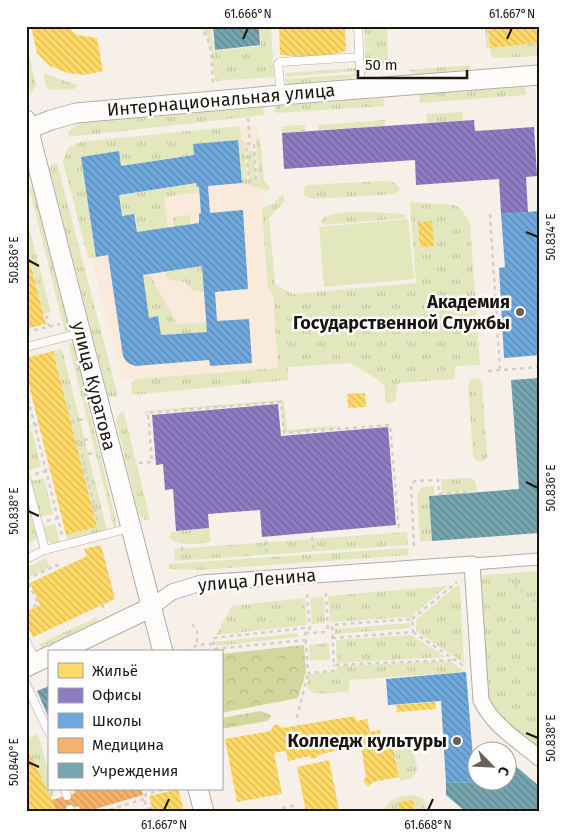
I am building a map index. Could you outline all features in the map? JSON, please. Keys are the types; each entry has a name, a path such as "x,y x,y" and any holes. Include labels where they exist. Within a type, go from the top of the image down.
{"street":[{"name":"Интернациональная улица","path":"27,126 76,113 272,99 361,89 539,75"},
{"name":"улица Куратова","path":"27,126 162,650"},
{"name":"улица Ленина","path":"62,650 152,608 172,592 201,583 539,560"},
{"path":"472,564 481,700 495,721 539,758"},
{"path":"198,790 204,812"}],"lane":[{"path":"358,26 361,89"},
{"path":"272,99 278,64 280,62 360,57"},
{"path":"26,347 80,333"},
{"path":"30,476 45,550"},
{"path":"26,559 45,550 130,528"},
{"path":"26,642 37,662"},
{"path":"26,684 48,731"}],"path":[{"path":"198,26 208,41 213,83"},
{"path":"248,118 250,144"},
{"path":"246,144 250,144 254,144 256,180 249,180 246,144"},
{"path":"490,214 500,370"},
{"path":"45,317 47,316 50,327"},
{"path":"26,332 60,324"},
{"path":"488,371 539,367"},
{"path":"26,391 62,535"},
{"path":"139,463 152,462 148,413 281,402 284,433 390,425 399,531"},
{"path":"71,422 84,419"},
{"path":"26,428 39,424"},
{"path":"76,442 89,439"},
{"path":"92,453 82,456 98,521"},
{"path":"30,476 50,470"},
{"path":"414,546 411,485 415,481 438,480 439,495 469,492"},
{"path":"38,523 62,517"},
{"path":"312,537 314,553"},
{"path":"266,541 268,556"},
{"path":"182,547 183,562"},
{"path":"26,610 38,604 27,579 58,565 60,570"},
{"path":"508,579 539,606 535,612 539,616"},
{"path":"308,673 334,671 332,625 412,619 457,582"},
{"path":"326,593 328,632"},
{"path":"307,594 310,633"},
{"path":"102,604 105,612"},
{"path":"412,619 413,632"},
{"path":"192,624 197,630 197,645"},
{"path":"297,718 308,673 306,633 305,628 213,638 214,649 306,640"},
{"path":"306,633 332,631"},
{"path":"332,638 413,632 469,670"},
{"path":"190,650 197,645 213,644"},
{"path":"334,666 454,660"},
{"path":"147,811 144,799 146,794 161,790"},
{"path":"102,812 144,799"},
{"path":"282,808 293,806 294,812"},
{"path":"141,812 152,808"}],"shaded area":[{"path":"258,124 278,368 123,380 66,158 80,142"}],"green space":[{"path":"202,26 211,26 214,51 261,46 260,28 271,27 274,77 215,81 210,41"},
{"path":"387,26 388,64 366,66 364,27"},
{"path":"485,26 488,26 490,48 486,48"},
{"path":"539,43 539,56 495,58 492,57 490,48"},
{"path":"28,51 36,85 31,93 26,77 26,52"},
{"path":"471,65 468,70 416,74 408,70"},
{"path":"355,68 356,71 285,77 287,73"},
{"path":"43,74 77,84 75,89 51,90 47,88"},
{"path":"357,74 352,78 288,84 283,79"},
{"path":"525,87 526,95 420,103 419,94"},
{"path":"384,98 385,106 277,113 274,111 277,106"},
{"path":"263,107 264,115 68,137 72,128 82,123"},
{"path":"462,112 463,121 427,123 426,114"},
{"path":"385,120 385,126 318,130 318,125"},
{"path":"305,125 305,131 282,133 281,126"},
{"path":"240,126 241,140 244,140 247,181 259,181 256,139 260,139 264,181 270,187 268,191 242,183 238,140 193,144 194,155 121,166 119,151 81,157 96,257 88,258 63,161 68,148 80,142"},
{"path":"247,151 254,151 256,180 249,180"},
{"path":"57,163 118,396 110,397 108,395 50,170 51,165"},
{"path":"393,182 400,190 394,194 313,199 305,196 303,192 305,187 309,185"},
{"path":"196,183 197,187 199,187 199,192 164,197 168,228 137,232 134,214 122,216 119,195"},
{"path":"33,186 68,326 68,330 65,332 29,187"},
{"path":"281,195 284,196 284,202 269,218 275,283 292,294 416,283 410,202 455,205 462,210 470,224 480,365 455,366 455,379 399,383 397,385 396,400 393,403 387,404 385,401 385,387 377,379 350,363 288,367 288,380 132,395 131,383 136,379 278,368 273,296 268,288 262,209 274,203"},
{"path":"372,212 402,214 406,218 323,225 321,222 322,219 334,214"},
{"path":"190,215 191,224 174,227 173,217"},
{"path":"26,216 51,312 44,314 26,243"},
{"path":"408,219 414,279 324,287 319,227"},
{"path":"202,266 204,292 193,291 185,282 171,280 166,276 165,272"},
{"path":"150,275 177,324 207,322 207,332 161,335 158,317 149,318 143,276"},
{"path":"68,342 73,344 117,524 114,528"},
{"path":"62,349 107,530 68,540 66,535 97,527 53,351"},
{"path":"472,378 479,379 482,384 487,458 482,462 477,461 473,456 468,385"},
{"path":"282,400 284,402 287,430 336,426 341,428 284,433 281,402 148,412 147,416 145,411"},
{"path":"124,412 150,520 146,521 139,514 116,422 117,417"},
{"path":"32,431 41,467 28,470 26,462 26,433"},
{"path":"44,478 53,514 40,517 31,481"},
{"path":"471,478 475,481 477,491 442,493 441,479"},
{"path":"434,486 434,495 429,496 432,541 420,541 417,493 422,487"},
{"path":"26,492 38,537 26,545"},
{"path":"55,524 60,542 52,543 46,540 43,527"},
{"path":"209,528 211,542 183,544 169,537 171,532"},
{"path":"407,532 408,545 175,561 174,549"},
{"path":"408,548 409,555 202,570 170,569 167,564"},
{"path":"46,558 50,567 26,578 26,568"},
{"path":"539,571 539,750 503,720 488,698 479,580 481,576"},
{"path":"447,586 411,617 330,622 328,596"},
{"path":"456,586 460,586 464,663 416,631 416,620"},
{"path":"324,597 325,623 312,624 310,598"},
{"path":"305,598 307,625 216,635 232,606"},
{"path":"97,617 98,621 41,648 39,644"},
{"path":"410,623 410,628 335,634 335,629"},
{"path":"297,633 298,637 216,646 215,642"},
{"path":"411,635 446,657 337,663 336,640"},
{"path":"329,643 330,659 310,661 309,645"},
{"path":"304,645 306,672 298,698 222,713 222,654"},
{"path":"451,661 465,672 349,680 349,691 334,693 316,693 309,690 308,687 309,674 336,672 337,666"},
{"path":"260,711 271,715 267,721 222,729 222,718"},
{"path":"38,734 48,769 48,790 53,790 54,792 51,798 26,745 26,739"},
{"path":"393,739 404,739 413,751 418,771 411,779 400,781"},
{"path":"402,796 419,796 425,801 426,812 415,812 413,800 398,802 399,812 383,812 389,803 397,798"}],"building: Жильё":[{"path":"31,26 67,26 77,35 97,38 103,71 84,75 68,73 50,66 37,53"},
{"path":"279,26 345,26 346,51 327,56 303,57 280,55"},
{"path":"488,26 539,26 539,43 490,48"},
{"path":"432,221 434,246 420,247 418,222"},
{"path":"26,246 46,324 26,329"},
{"path":"53,351 97,527 66,535 26,373 26,358"},
{"path":"365,393 366,407 348,408 347,394"},
{"path":"101,545 115,599 33,637 26,623 26,612 40,605 30,583 87,556 84,549"},
{"path":"435,702 436,709 397,712 396,705"},
{"path":"355,716 356,721 367,719 370,732 380,730 382,742 392,740 399,777 373,782 368,787 363,781 366,777 361,746 351,747 351,750 345,751 344,749 318,755 318,757 311,759 310,756 288,761 286,751 274,753 282,794 237,802 225,739 271,731 273,726 277,724 282,728"},
{"path":"26,745 51,798 57,812 26,812"},
{"path":"329,760 339,810 306,812 297,767"},
{"path":"178,790 184,812 153,812 149,796"},
{"path":"413,800 415,812 399,812 398,802"}],"building: Офисы":[{"path":"474,120 475,131 534,127 537,176 526,177 528,212 501,214 499,179 416,185 415,160 284,169 282,133"},
{"path":"278,404 281,436 388,427 396,525 262,537 260,510 208,514 209,528 176,531 173,489 165,490 163,464 156,465 152,415"}],"building: Школы":[{"path":"238,140 242,183 208,186 210,213 243,210 248,289 215,292 217,321 249,319 252,363 210,366 209,360 135,366 126,361 123,356 108,255 96,257 81,157 119,151 121,166 194,155 193,144","holes":["196,183 197,187 199,187 201,213 199,214 199,223 137,232 134,214 122,216 119,195","202,266 207,332 161,335 158,316 149,318 143,275"]},
{"name":"Академия Государственной Службы","path":"539,211 539,355 504,358 499,268 505,267 501,214"},
{"name":"Колледж культуры","path":"466,672 472,740 468,740 468,782 446,783 441,701 388,705 386,679"}],"building: Медицина":[{"path":"74,790 142,790 143,795 85,812 81,812 79,806 57,812 52,800 75,793"}],"building: Учреждения":[{"path":"213,26 259,26 260,45 215,50"},
{"path":"539,378 539,533 432,541 429,496 519,489 511,380"},
{"path":"48,686 48,716 37,691"},
{"path":"518,768 539,786 539,812 466,812 446,795 446,783 468,782 468,790 518,790"}],"place":[{"name":"Академия Государственной Службы","path":"520,312"},
{"name":"Колледж культуры","path":"457,741"}]}
